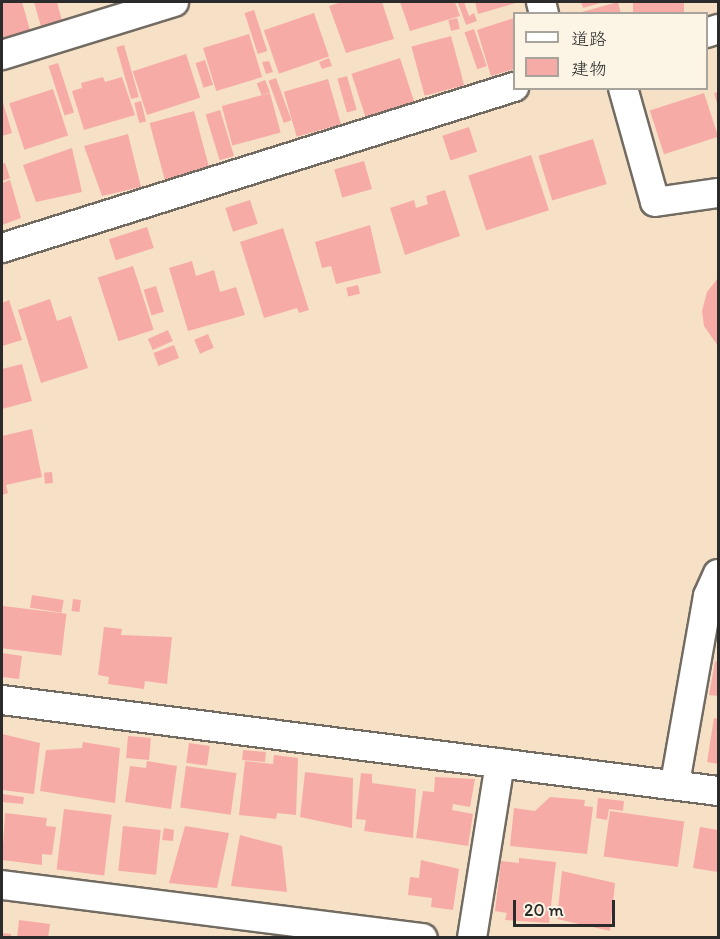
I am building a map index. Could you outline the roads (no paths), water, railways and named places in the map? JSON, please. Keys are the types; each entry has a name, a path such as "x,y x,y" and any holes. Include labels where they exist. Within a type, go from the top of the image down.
{"street":[{"path":"2,55 174,2"},
{"path":"2,248 513,87"},
{"path":"624,90 655,202 718,193"},
{"path":"675,783 715,589"},
{"path":"2,700 675,783 718,791"},
{"path":"472,938 500,763"},
{"path":"2,885 423,938"}]}
